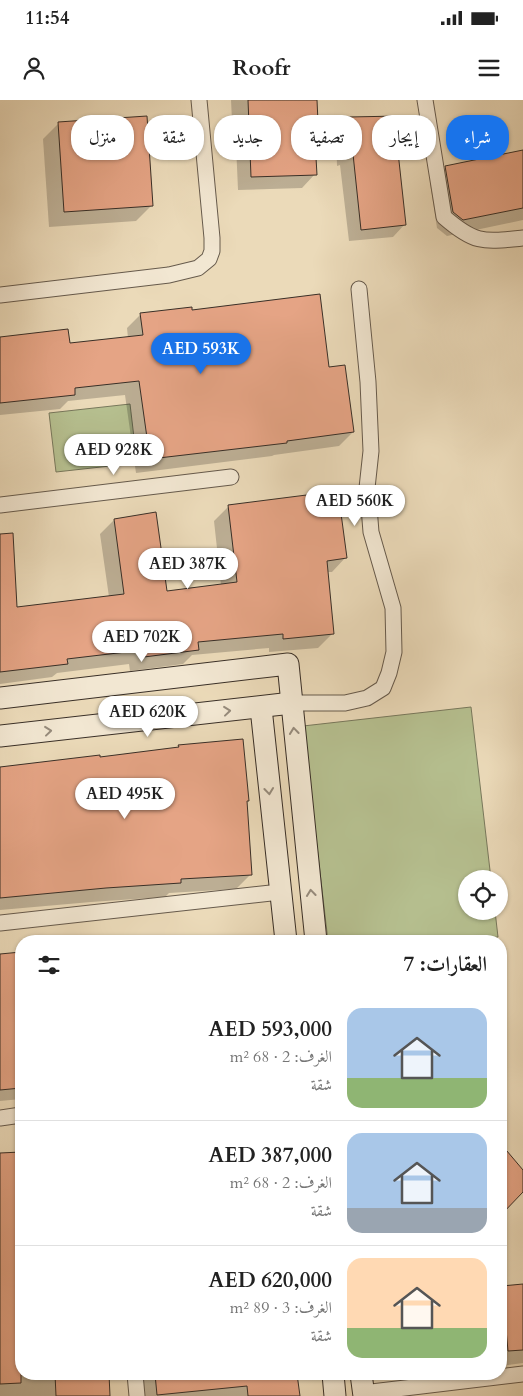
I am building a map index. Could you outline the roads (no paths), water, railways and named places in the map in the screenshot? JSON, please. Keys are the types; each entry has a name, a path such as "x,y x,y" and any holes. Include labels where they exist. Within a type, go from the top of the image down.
{"street":[{"path":"0,295 169,275 198,268 209,259 212,251 212,238 199,100"},
{"path":"425,100 444,217 469,236 488,241 523,238"},
{"path":"0,736 292,703 345,703 367,698 383,688 389,674 394,652 393,608 371,532 368,508 367,488 371,450 368,382 360,289"},
{"path":"0,505 231,477"},
{"path":"0,698 288,664 315,935"},
{"path":"260,708 285,935"},
{"path":"0,923 280,892"},
{"path":"0,1118 15,1116"},
{"path":"507,1375 523,1374"},
{"path":"136,1380 137,1396"},
{"path":"333,1380 335,1396"},
{"path":"363,1388 454,1380"}]}
